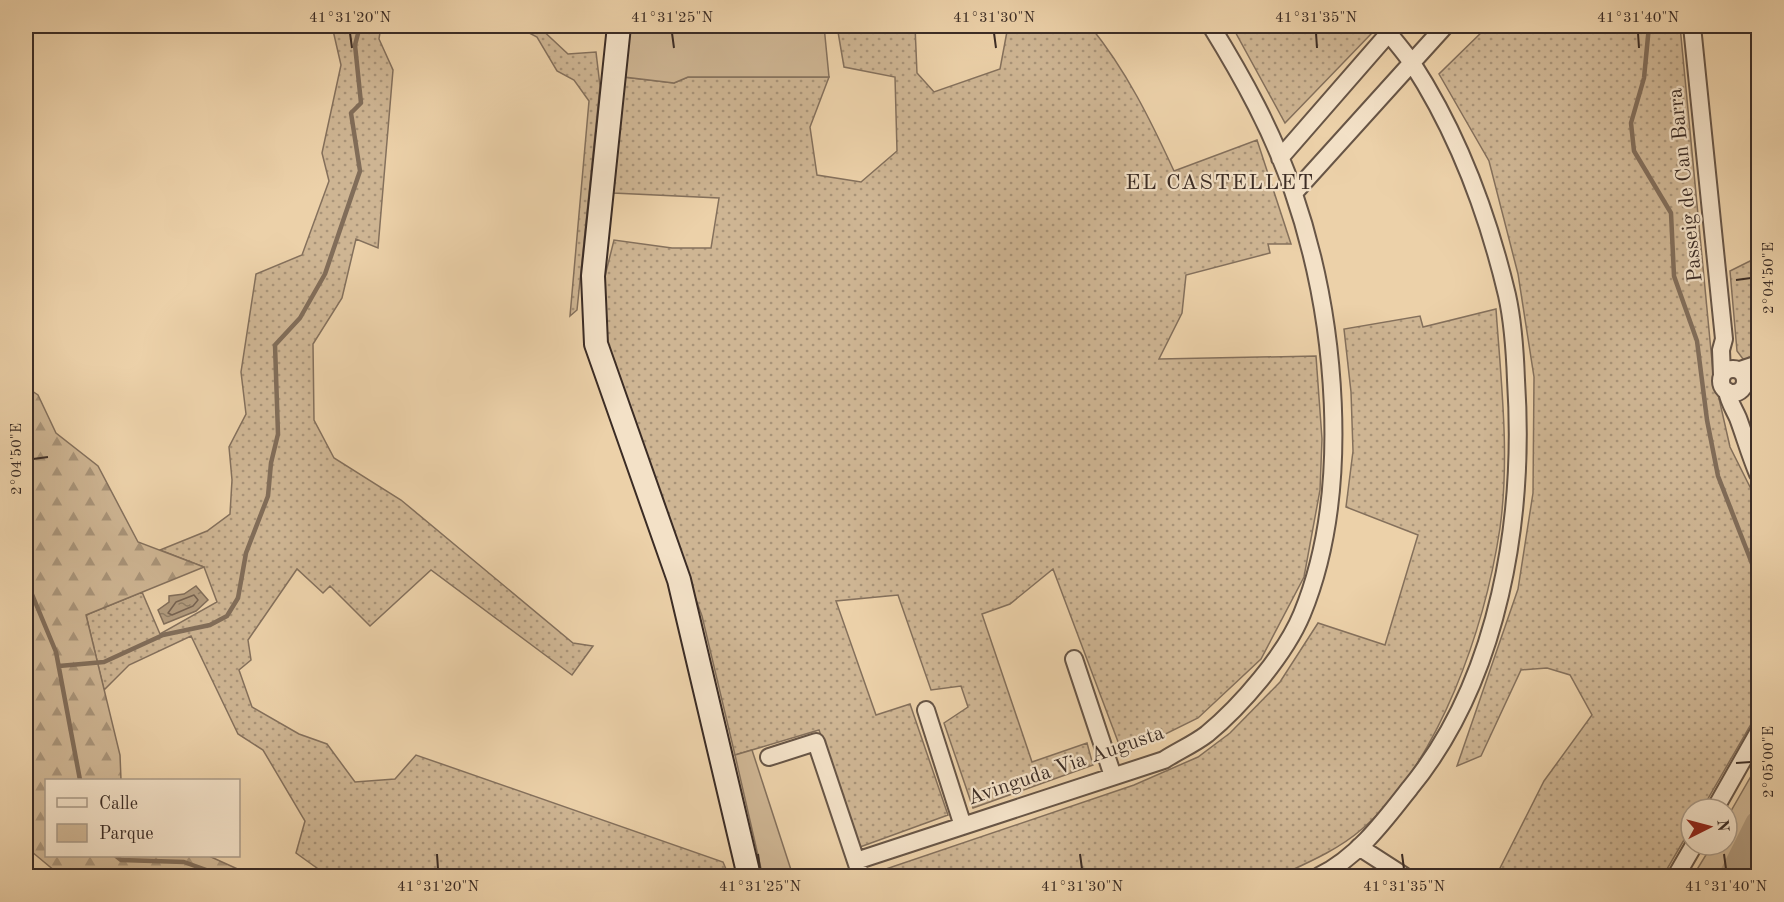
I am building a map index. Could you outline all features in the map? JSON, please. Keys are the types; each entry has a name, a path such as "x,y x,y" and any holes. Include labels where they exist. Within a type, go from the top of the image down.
{"main road":[{"path":"619,26 593,276 596,344 679,580 749,876"}],"street":[{"name":"Avinguda Via Augusta","path":"858,869 963,826 1164,760 1206,735 1246,695 1275,659 1301,615 1320,555 1329,501 1332,441 1329,374 1319,295 1294,193 1280,158 1242,76 1210,26"},
{"path":"1294,193 1445,26"},
{"name":"Passeig de Can Barra","path":"1692,26 1724,339 1721,350 1739,378 1731,408 1737,415 1744,443 1758,474"},
{"path":"1280,158 1389,28 1412,63 1438,111 1481,204 1507,296 1518,396 1518,467 1505,580 1469,688 1450,730 1426,768 1359,847 1319,876"},
{"path":"1739,378 1758,364"},
{"path":"1074,659 1113,776"},
{"path":"926,710 963,826"},
{"path":"1722,797 1758,733"},
{"path":"769,757 816,742 858,869"},
{"path":"1359,847 1404,876"},
{"path":"1676,876 1687,857"}],"green space":[{"path":"332,26 381,26 379,39 393,70 378,248 356,239 342,298 313,344 314,420 334,458 401,500 573,643 593,646 572,675 431,570 370,626 330,586 323,593 297,569 248,640 251,660 239,670 252,707 299,734 327,744 355,782 395,779 416,755 723,862 729,876 328,876 296,853 305,821 263,750 238,734 191,636 129,665 104,690 86,615 142,592 160,634 217,602 204,567 160,550 207,531 230,514 232,480 229,447 246,414 241,372 256,274 302,255 329,181 322,153 341,65"},
{"path":"516,26 538,26 568,54 596,52 600,86 577,310 570,316 589,101 574,80 557,71 537,37"},
{"path":"631,26 824,26 829,77 688,77 674,83 624,77"},
{"path":"837,26 915,26 917,73 934,92 1000,69 1008,26 1090,26 1115,60 1136,96 1174,171 1257,140 1291,244 1268,244 1270,253 1186,275 1182,313 1159,359 1316,356 1322,439 1320,490 1304,577 1261,659 1198,718 1123,755 1053,569 1010,604 982,614 1032,762 1087,743 1093,765 973,808 944,723 968,707 961,686 931,690 898,595 836,601 876,715 910,704 948,815 860,847 819,730 735,755 702,616 632,425 606,345 603,284 614,240 672,248 711,248 719,198 613,193 624,77 674,83 688,77 829,77 810,127 817,175 861,182 897,151 895,77 844,67"},
{"path":"1232,26 1367,26 1372,33 1285,123"},
{"path":"1488,26 1509,28 1512,26 1680,26 1713,372 1730,447 1758,503 1758,712 1709,797 1679,797 1679,849 1663,876 1496,876 1544,781 1592,715 1570,675 1547,668 1521,670 1481,756 1457,766 1518,589 1533,493 1534,377 1518,274 1489,161 1439,74"},
{"path":"1758,257 1758,354 1756,358 1743,359 1737,351 1730,271"},
{"path":"1496,309 1504,418 1503,501 1493,567 1483,607 1455,690 1436,730 1414,768 1390,801 1362,829 1333,850 1279,876 878,876 877,872 1134,785 1198,757 1230,733 1280,682 1318,623 1385,645 1418,535 1346,507 1353,451 1351,392 1344,329 1420,316 1423,327"},
{"path":"26,387 38,395 56,433 98,466 138,542 204,567 86,615 120,755 121,779 45,779 45,857 211,857 253,876 61,876 26,847"},
{"path":"1758,388 1758,435 1751,405"},
{"path":"752,750 793,876 763,876 762,873 735,755"},
{"path":"1758,764 1758,876 1693,876 1705,857 1739,857 1739,797"}],"water":[{"path":"196,586 208,600 196,611 164,624 158,610 169,602 169,596 184,594"}],"waterway":[{"path":"59,666 104,662 163,635 210,625 227,616 238,598 246,553 268,496 271,463 278,434 275,345 300,318 325,274 360,171 351,113 361,103 355,45 360,26"},
{"path":"1649,26 1644,78 1631,123 1634,151 1671,213 1674,276 1697,341 1707,420 1718,476 1758,579"},
{"path":"26,580 56,652 80,779"},
{"path":"1732,876 1758,824"},
{"path":"117,857 121,860 184,862 223,876"}],"district":[{"name":"EL CASTELLET","path":"1220,183"}]}
